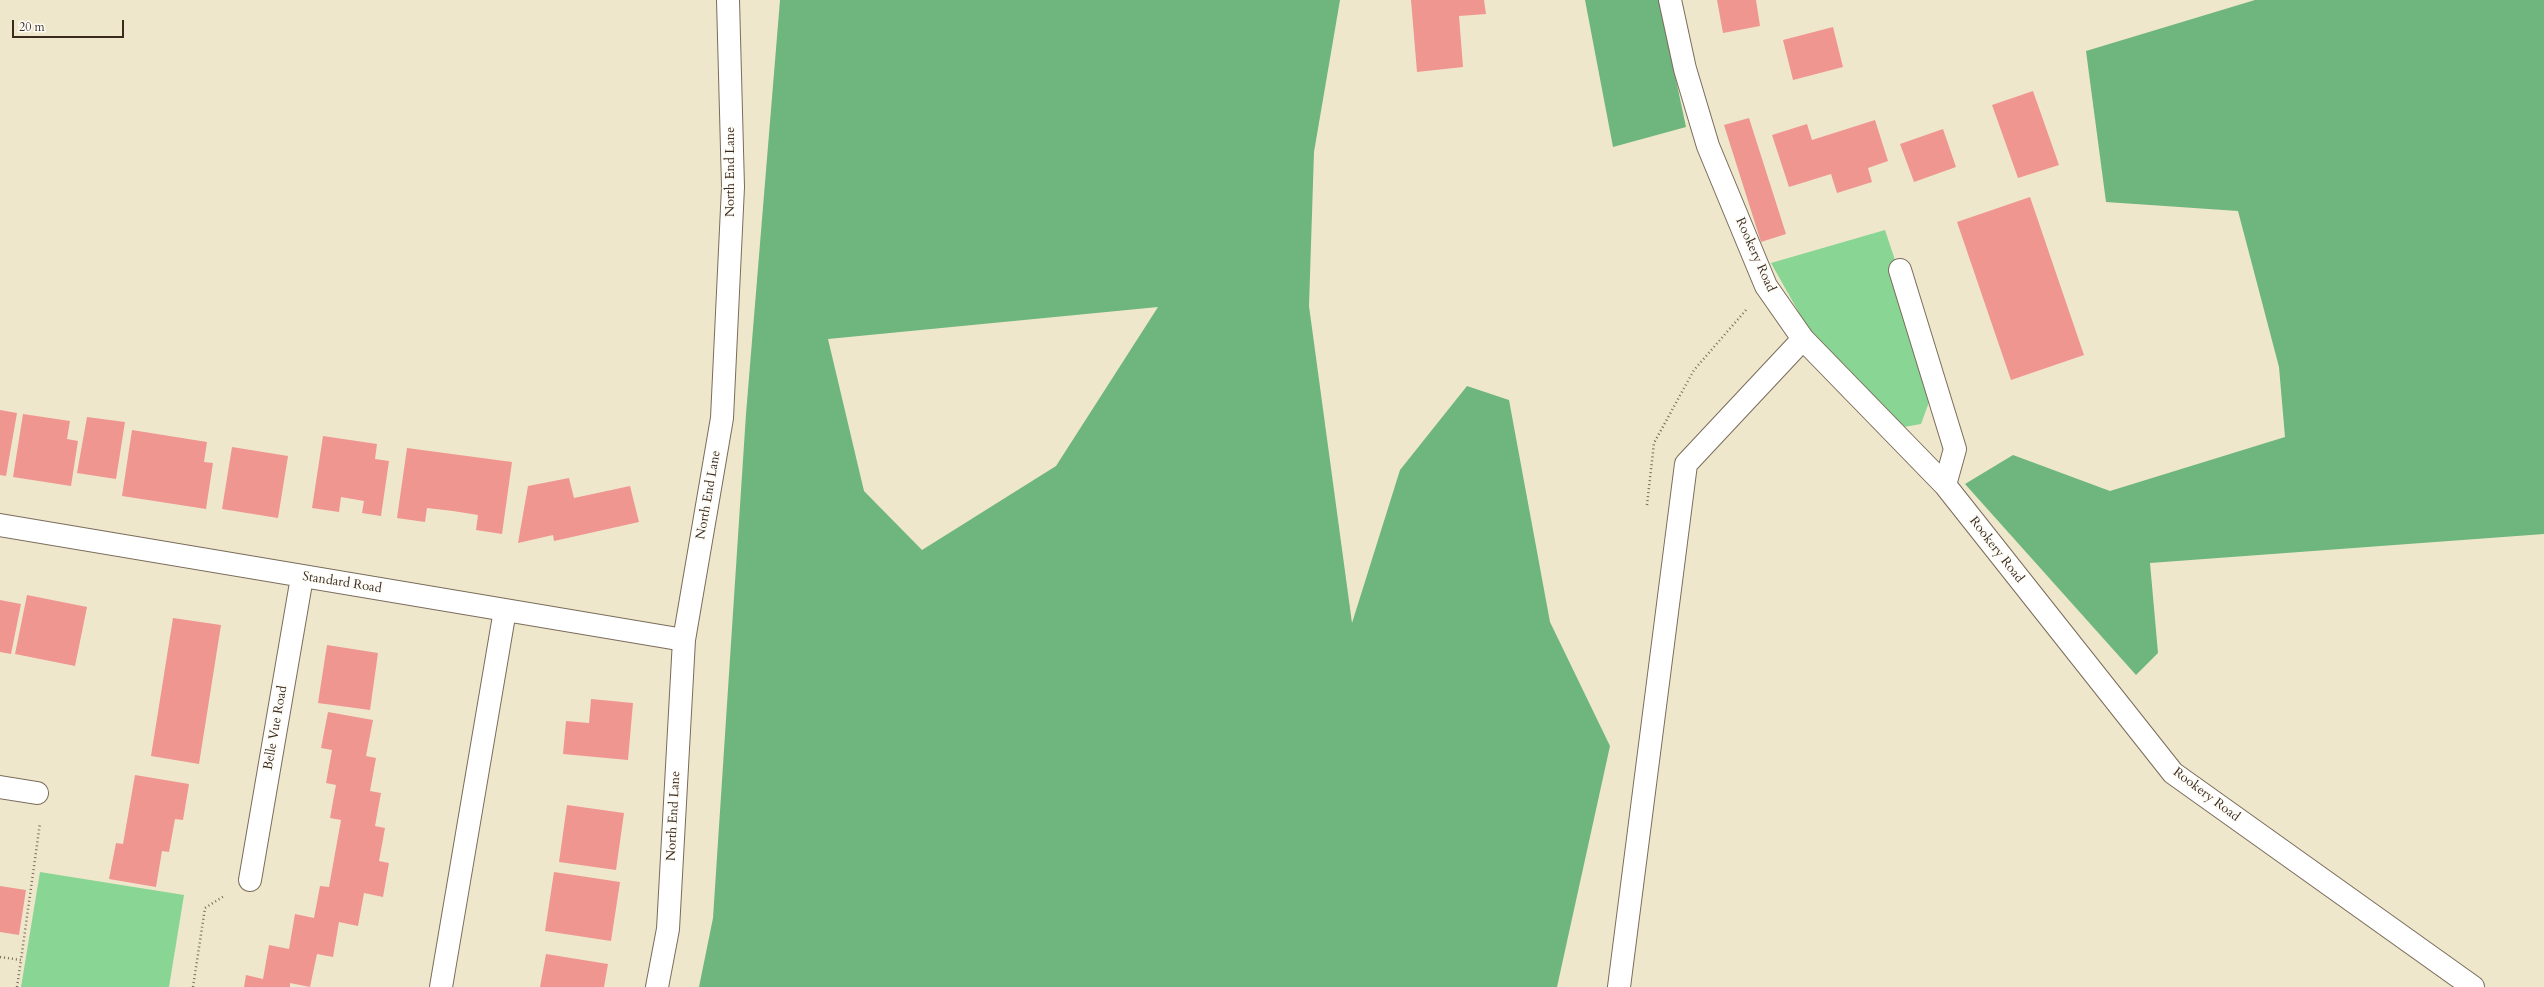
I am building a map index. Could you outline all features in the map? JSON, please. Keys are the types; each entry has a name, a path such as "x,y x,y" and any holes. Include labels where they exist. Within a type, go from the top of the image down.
{"street":[{"name":"North End Lane","path":"657,987 668,929 684,640 722,418 733,187 728,0"},
{"name":"Rookery Road","path":"1670,0 1686,69 1708,146 1766,286 1803,339 1945,485 2173,773 2473,987"},
{"path":"1900,270 1955,449 1945,485"},
{"path":"1619,987 1686,464 1803,339"},
{"name":"Standard Road","path":"0,525 684,640"},
{"name":"Belle Vue Road","path":"250,880 302,576"},
{"path":"441,987 505,610"},
{"path":"0,787 37,793"}],"path":[{"path":"18,987 40,829 37,793"},
{"path":"193,987 206,908 250,880"},
{"path":"0,957 21,960"}],"green space":[{"path":"780,0 1340,0 1314,152 1309,306 1352,623 1400,470 1467,386 1509,400 1550,622 1610,746 1557,987 699,987 713,918 746,414","holes":["1158,307 1056,466 922,550 864,491 828,339"]},
{"path":"1585,0 1659,0 1686,127 1613,147"},
{"path":"2255,0 2544,0 2544,534 2150,563 2158,653 2136,675 1965,484 2013,455 2110,491 2285,437 2279,367 2238,211 2106,202 2086,51"},
{"path":"1885,230 1936,383 1921,424 1904,427 1811,334 1771,263"},
{"path":"40,872 184,895 169,987 21,987"}],"building":[{"path":"1411,0 1484,0 1486,14 1459,16 1463,67 1417,72"},
{"path":"1717,0 1756,0 1760,26 1723,33"},
{"path":"1833,27 1843,67 1793,80 1783,40"},
{"path":"2033,91 2059,165 2018,178 1992,105"},
{"path":"1749,118 1786,234 1761,242 1724,125"},
{"path":"1875,120 1888,161 1868,168 1872,182 1837,193 1831,174 1789,187 1772,135 1807,124 1812,140"},
{"path":"1943,129 1956,167 1914,182 1900,144"},
{"path":"2030,197 2084,355 2011,380 1957,222"},
{"path":"0,410 17,413 6,476 0,475"},
{"path":"23,414 70,421 67,439 78,441 71,486 13,477"},
{"path":"87,417 125,422 116,479 77,473"},
{"path":"132,430 207,442 204,462 213,463 206,509 122,496"},
{"path":"323,436 377,444 375,459 389,461 381,516 362,513 364,501 341,497 339,512 312,508"},
{"path":"232,447 288,456 278,518 222,509"},
{"path":"407,448 512,462 502,534 476,530 478,515 453,511 427,508 425,522 397,518"},
{"path":"569,478 574,498 630,486 639,522 554,541 553,535 518,543 528,486"},
{"path":"27,595 87,607 75,666 15,654"},
{"path":"0,600 21,604 11,654 0,652"},
{"path":"173,618 221,625 199,764 151,756"},
{"path":"327,645 378,653 370,710 318,703"},
{"path":"591,699 633,703 628,760 563,754 566,721 589,723"},
{"path":"328,712 373,720 366,756 376,758 370,791 381,793 375,826 385,828 379,861 389,863 383,897 364,893 358,926 339,922 333,957 317,954 310,987 290,983 290,987 244,987 246,975 263,979 269,945 289,949 295,914 314,918 320,886 329,887 341,820 330,818 336,785 326,783 332,750 321,748"},
{"path":"135,775 189,784 183,820 175,819 169,852 162,851 156,887 109,879 116,843 123,844"},
{"path":"567,805 624,813 616,870 559,862"},
{"path":"554,872 620,882 611,941 545,931"},
{"path":"0,886 26,890 19,935 0,932"},
{"path":"546,954 608,964 604,987 540,987"}]}
